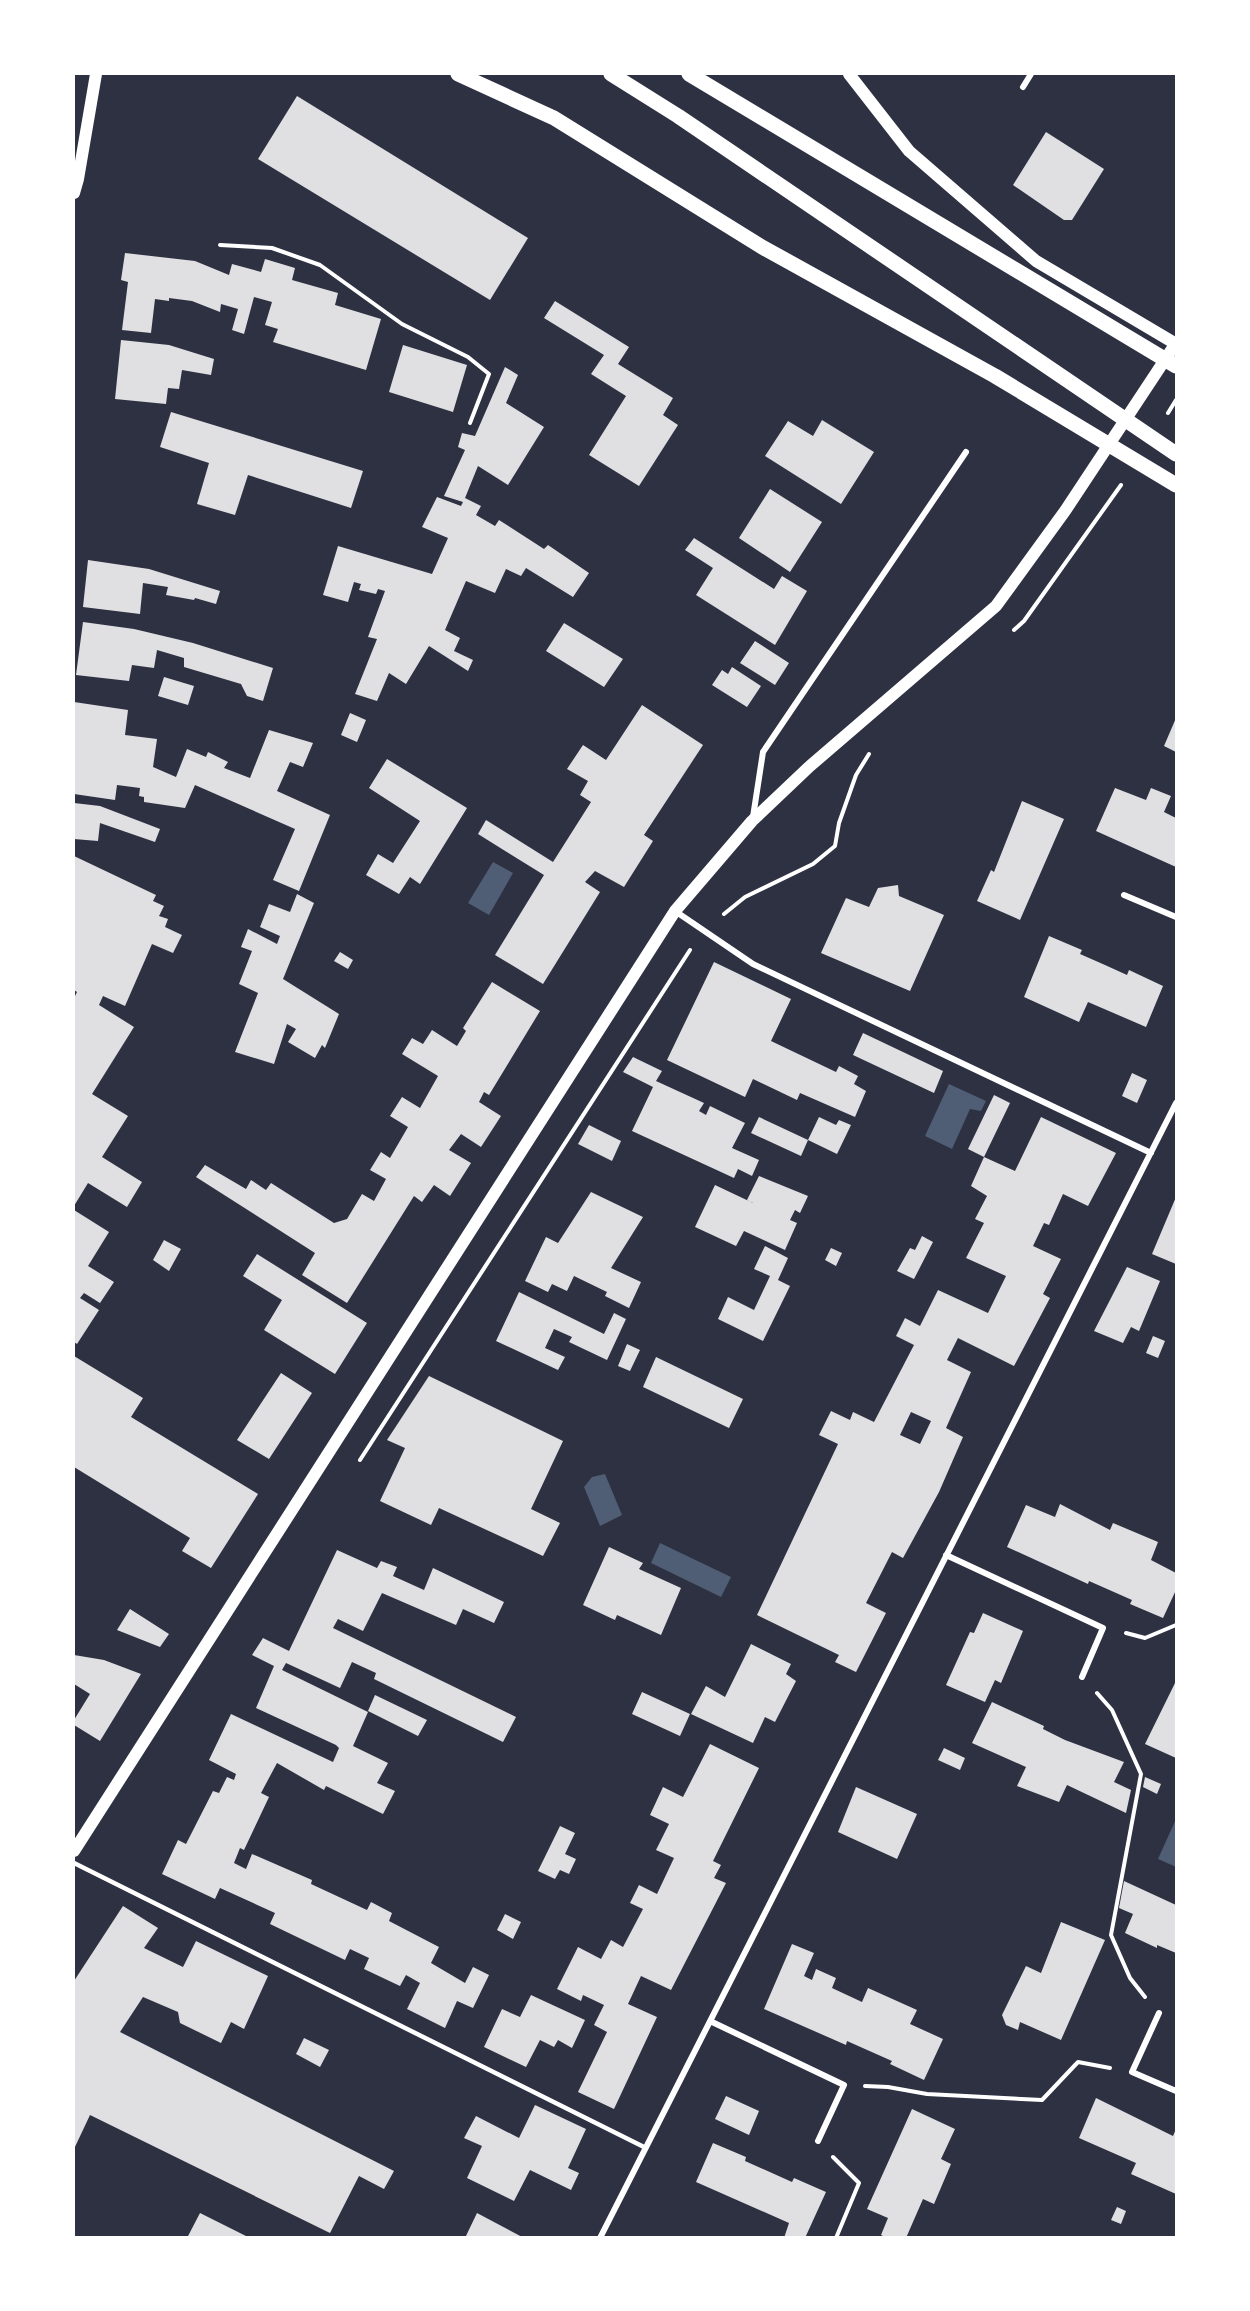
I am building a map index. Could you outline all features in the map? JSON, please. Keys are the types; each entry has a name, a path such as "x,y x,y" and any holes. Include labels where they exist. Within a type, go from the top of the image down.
{"main road":[{"path":"74,193 96,74"},
{"path":"458,74 554,118 762,247 995,376 1176,485"},
{"path":"611,74 678,116 1176,453"},
{"path":"689,74 1176,366"},
{"path":"849,74 909,151 1036,261 1171,341 1176,349"},
{"path":"74,1851 675,911 752,821 810,766 996,606 1065,511 1176,343"}],"street":[{"path":"1023,87 1031,74"},
{"path":"752,821 763,752 966,452"},
{"path":"1125,895 1176,917"},
{"path":"675,911 753,964 1151,1153"},
{"path":"600,2238 1176,1103"},
{"path":"946,1556 1103,1628 1082,1677"},
{"path":"1159,2013 1132,2072 1176,2091"},
{"path":"710,2021 844,2085 818,2141"}],"lane":[{"path":"74,1863 646,2148"}],"path":[{"path":"220,245 272,248 320,266 402,324 468,357 489,374 470,423"},
{"path":"1007,636 1024,621 1092,529"},
{"path":"358,1462 703,930 746,897 813,864 835,846 839,823 856,776 868,755 877,748"},
{"path":"1103,1628 1145,1638 1176,1625"},
{"path":"1082,1677 1112,1710 1141,1774 1111,1935 1131,1978 1159,2013"},
{"path":"844,2085 888,2087 927,2094 1042,2100 1078,2062 1132,2072"},
{"path":"818,2141 859,2183 836,2238"}],"water":[{"path":"493,862 513,873 489,915 468,903"},
{"path":"949,1084 986,1101 981,1111 970,1109 952,1149 925,1136"},
{"path":"605,1474 622,1515 600,1526 584,1487 592,1477"},
{"path":"660,1543 731,1577 721,1597 651,1563"},
{"path":"1176,1819 1176,1867 1158,1859"}],"building":[{"path":"297,96 528,238 490,300 258,159"},
{"path":"1046,132 1104,169 1072,220 1064,220 1013,185"},
{"path":"125,253 195,261 229,275 232,264 261,272 265,259 295,268 292,280 338,293 335,305 381,319 366,370 273,342 278,329 265,325 272,302 254,297 244,334 232,330 238,309 221,304 220,312 192,301 169,298 169,301 155,299 151,333 122,330 128,282 121,280"},
{"path":"555,301 629,347 618,364 673,398 663,415 678,425 639,486 589,455 626,396 591,374 604,355 544,318"},
{"path":"121,340 169,345 214,359 211,375 182,370 179,389 168,388 166,404 115,399"},
{"path":"403,345 467,365 453,412 389,392"},
{"path":"505,367 518,375 506,403 544,427 508,485 478,466 465,498 481,506 476,515 495,526 499,520 544,549 548,545 589,573 573,597 526,568 521,576 506,569 495,593 466,581 445,630 460,638 454,651 473,660 468,671 429,646 406,684 389,673 377,701 355,694 377,639 368,637 385,591 378,589 376,594 359,590 361,584 354,582 348,602 323,595 338,546 432,574 448,538 422,527 437,497 461,506 463,502 444,496 465,450 458,447 462,433 475,436"},
{"path":"171,412 363,471 351,508 248,475 235,515 197,504 209,463 160,447"},
{"path":"822,420 874,452 841,504 765,456 788,421 813,436"},
{"path":"770,489 822,522 790,572 739,538"},
{"path":"694,538 774,589 782,576 807,591 775,645 696,595 713,568 685,550"},
{"path":"88,560 149,569 220,591 216,604 195,598 194,600 166,595 168,587 143,583 140,614 83,607"},
{"path":"83,622 134,629 193,643 273,668 263,701 247,696 241,684 184,667 184,658 157,650 154,668 132,665 129,681 76,675"},
{"path":"564,623 623,659 604,687 546,651"},
{"path":"755,641 789,663 775,685 740,663"},
{"path":"732,667 761,686 747,707 712,685 722,670 728,674"},
{"path":"164,677 194,686 188,705 158,696"},
{"path":"74,702 128,710 125,735 157,739 153,767 176,777 187,749 206,757 208,752 228,762 224,768 250,778 269,730 313,743 303,767 290,762 277,791 330,815 299,891 273,880 295,829 195,785 185,808 144,802 144,797 139,796 140,788 117,785 115,800 74,794"},
{"path":"642,705 703,745 644,835 653,841 624,887 595,871 585,882 600,892 543,984 495,955 544,875 478,834 486,820 553,862 591,802 580,795 588,781 567,769 583,745 606,760"},
{"path":"350,713 366,720 357,742 341,735"},
{"path":"1176,718 1176,752 1164,746"},
{"path":"387,759 467,808 420,884 410,877 399,894 366,875 378,854 393,863 420,821 369,788"},
{"path":"1115,788 1146,800 1151,788 1171,796 1164,812 1176,818 1176,867 1096,831"},
{"path":"1022,801 1064,819 1020,920 977,901 991,870 994,872"},
{"path":"74,803 100,806 160,829 155,842 100,823 98,841 74,839"},
{"path":"74,856 156,895 153,901 164,906 159,916 168,919 165,927 182,935 173,953 152,944 125,1006 103,996 99,1005 134,1027 92,1094 128,1116 102,1157 142,1182 127,1207 88,1183 74,1206 74,998 77,992 74,990"},
{"path":"898,885 899,896 944,915 910,991 821,953 846,898 869,907 878,888"},
{"path":"297,894 314,903 283,979 339,1014 325,1048 322,1045 315,1058 288,1042 296,1029 287,1024 274,1064 235,1052 258,993 239,984 252,951 241,947 248,929 277,944 280,936 260,927 269,904 290,912"},
{"path":"1049,936 1082,950 1080,954 1127,975 1129,970 1163,986 1146,1027 1088,1002 1079,1022 1024,997"},
{"path":"340,952 353,960 348,969 334,961"},
{"path":"714,962 791,999 771,1041 836,1072 839,1066 858,1076 854,1084 866,1091 855,1117 800,1093 797,1100 753,1079 745,1097 667,1060"},
{"path":"492,982 540,1011 489,1095 484,1092 479,1102 501,1116 481,1147 461,1134 449,1150 471,1163 450,1196 434,1185 422,1202 414,1196 347,1303 302,1275 315,1253 196,1177 205,1165 246,1189 251,1180 266,1190 271,1183 334,1223 347,1219 362,1194 374,1201 386,1179 370,1170 381,1152 390,1158 408,1127 390,1116 402,1097 420,1108 438,1076 402,1054 412,1038 423,1044 432,1030 457,1046 466,1031 463,1028"},
{"path":"863,1033 943,1071 934,1093 853,1055"},
{"path":"633,1057 662,1071 656,1081 704,1103 699,1111 706,1115 710,1106 745,1123 732,1148 759,1160 752,1176 738,1169 734,1178 632,1131 653,1087 623,1072"},
{"path":"1132,1073 1147,1080 1137,1103 1122,1096"},
{"path":"994,1095 1010,1103 984,1157 968,1149"},
{"path":"759,1117 808,1140 801,1156 751,1133"},
{"path":"819,1117 836,1125 839,1120 851,1125 837,1154 808,1140"},
{"path":"1041,1117 1116,1153 1088,1206 1063,1194 1049,1225 1044,1223 1033,1246 1061,1259 1043,1294 1050,1298 1014,1366 958,1338 947,1360 971,1372 946,1428 963,1437 939,1492 903,1558 892,1552 866,1603 886,1613 856,1672 835,1662 839,1655 757,1615 838,1444 819,1435 831,1411 850,1420 853,1412 874,1422 914,1345 896,1336 905,1318 920,1326 938,1290 988,1313 1006,1276 966,1258 984,1223 975,1219 987,1196 971,1186 984,1157 1015,1171","holes":["911,1412 931,1421 920,1444 900,1435"]},
{"path":"589,1125 621,1141 612,1161 578,1144"},
{"path":"759,1176 808,1196 800,1213 795,1210 790,1220 797,1223 785,1250 744,1231 736,1246 695,1227 715,1185 753,1203 747,1200"},
{"path":"591,1192 643,1217 611,1268 641,1282 629,1308 605,1296 607,1292 574,1276 567,1291 552,1284 548,1292 525,1281 546,1237 558,1243"},
{"path":"1176,1197 1176,1264 1152,1254"},
{"path":"74,1210 109,1232 88,1266 114,1282 100,1303 84,1293 80,1298 99,1310 77,1344 74,1342"},
{"path":"922,1236 933,1242 914,1279 897,1271 910,1248 915,1250"},
{"path":"164,1240 181,1249 169,1271 153,1260"},
{"path":"765,1246 788,1258 778,1280 790,1286 763,1341 718,1319 728,1297 754,1310 770,1276 754,1269"},
{"path":"831,1248 842,1253 836,1266 825,1260"},
{"path":"257,1254 367,1323 335,1374 264,1330 282,1300 243,1276"},
{"path":"1127,1267 1160,1281 1139,1331 1131,1327 1123,1343 1094,1331"},
{"path":"519,1292 604,1334 614,1313 626,1319 607,1360 569,1342 572,1337 554,1329 545,1348 565,1357 558,1370 496,1341"},
{"path":"1153,1336 1165,1341 1158,1358 1146,1353"},
{"path":"627,1344 640,1350 630,1371 618,1366"},
{"path":"74,1356 143,1398 131,1417 258,1494 211,1568 182,1551 190,1538 74,1467"},
{"path":"656,1357 743,1399 729,1428 643,1387"},
{"path":"281,1373 312,1393 269,1459 237,1440"},
{"path":"429,1376 563,1441 531,1509 560,1523 543,1556 439,1508 431,1525 380,1501 405,1448 387,1440"},
{"path":"1060,1504 1110,1530 1113,1523 1158,1542 1151,1560 1176,1573 1176,1590 1163,1618 1130,1604 1132,1600 1089,1581 1088,1584 1007,1547 1026,1505 1055,1517"},
{"path":"609,1547 643,1563 639,1569 681,1588 661,1635 617,1615 615,1620 583,1605"},
{"path":"337,1550 377,1568 381,1561 397,1567 393,1576 424,1590 433,1568 504,1602 494,1623 463,1609 456,1625 382,1593 363,1631 338,1619 333,1628 516,1717 503,1742 374,1679 376,1673 352,1662 340,1688 286,1663 282,1670 368,1712 353,1746 388,1763 377,1783 395,1791 383,1814 326,1786 324,1790 277,1763 261,1793 269,1797 244,1850 240,1848 234,1863 246,1869 252,1854 312,1880 311,1884 367,1910 371,1902 392,1913 389,1921 439,1947 431,1963 465,1983 473,1967 489,1975 473,2008 457,2001 445,2028 407,2009 420,1983 406,1975 400,1986 364,1969 369,1958 350,1949 345,1960 270,1924 275,1913 220,1888 215,1899 162,1874 178,1840 186,1844 213,1791 219,1793 227,1777 234,1780 236,1774 209,1760 231,1714 333,1762 339,1748 336,1745 256,1708 274,1666 252,1655 263,1638 289,1651"},
{"path":"130,1609 169,1634 160,1647 117,1630"},
{"path":"983,1613 1023,1631 1001,1683 995,1680 985,1702 946,1685 970,1632 974,1633"},
{"path":"751,1644 791,1664 786,1674 796,1681 775,1722 765,1717 753,1743 691,1714 706,1686 725,1697"},
{"path":"74,1655 104,1660 141,1674 100,1741 74,1725 74,1720 90,1694 74,1684"},
{"path":"1176,1681 1176,1758 1145,1744"},
{"path":"642,1692 690,1714 680,1736 632,1714"},
{"path":"375,1695 427,1720 418,1736 368,1711"},
{"path":"992,1702 1044,1726 1043,1729 1065,1740 1124,1762 1114,1782 1131,1790 1126,1813 1067,1785 1059,1802 1017,1786 1026,1767 972,1743"},
{"path":"710,1744 759,1768 713,1861 721,1865 714,1878 726,1883 671,1990 641,1976 628,2004 657,2017 614,2109 578,2092 607,2032 594,2025 604,2005 583,1995 581,2001 557,1989 578,1947 601,1959 611,1940 623,1947 643,1909 630,1903 639,1885 657,1894 674,1858 656,1850 669,1824 650,1815 663,1787 683,1797"},
{"path":"944,1748 965,1758 960,1770 938,1760"},
{"path":"1145,1777 1161,1784 1157,1794 1143,1787"},
{"path":"856,1787 917,1814 897,1859 838,1832"},
{"path":"560,1826 575,1833 565,1854 576,1859 569,1874 560,1870 555,1879 538,1871"},
{"path":"1124,1881 1176,1905 1176,1953 1157,1945 1157,1948 1125,1933 1133,1914 1119,1908"},
{"path":"123,1906 158,1928 144,1948 183,1967 196,1941 268,1976 244,2029 231,2022 221,2043 180,2023 178,2012 143,1997 120,2032 394,2171 384,2189 359,2176 330,2233 90,2115 74,2149 74,1981"},
{"path":"505,1914 521,1922 513,1939 497,1930"},
{"path":"1061,1922 1105,1940 1061,2040 1020,2022 1018,2030 1006,2025 1002,2015 1026,1966 1041,1973"},
{"path":"792,1944 814,1953 804,1976 812,1980 816,1969 836,1978 832,1988 862,2002 868,1988 917,2010 910,2024 943,2039 924,2080 890,2064 892,2061 847,2041 846,2045 764,2009"},
{"path":"531,1995 585,2020 572,2048 558,2040 554,2047 540,2040 526,2067 484,2047 502,2009 520,2017"},
{"path":"304,2038 329,2050 320,2067 296,2054"},
{"path":"726,2096 759,2111 749,2135 715,2119"},
{"path":"1096,2098 1173,2136 1176,2129 1176,2194 1131,2174 1136,2163 1079,2138"},
{"path":"535,2105 586,2129 568,2168 579,2173 571,2190 530,2170 514,2201 467,2178 482,2146 464,2138 476,2116 519,2138"},
{"path":"912,2109 955,2129 941,2159 951,2164 934,2204 923,2199 906,2238 887,2238 881,2235 888,2218 867,2209"},
{"path":"713,2143 746,2157 745,2161 792,2182 794,2178 826,2192 805,2238 784,2238 789,2223 696,2182"},
{"path":"1117,2207 1126,2211 1121,2224 1111,2220"},
{"path":"200,2213 250,2238 187,2238"},
{"path":"477,2213 524,2238 465,2238"}]}
